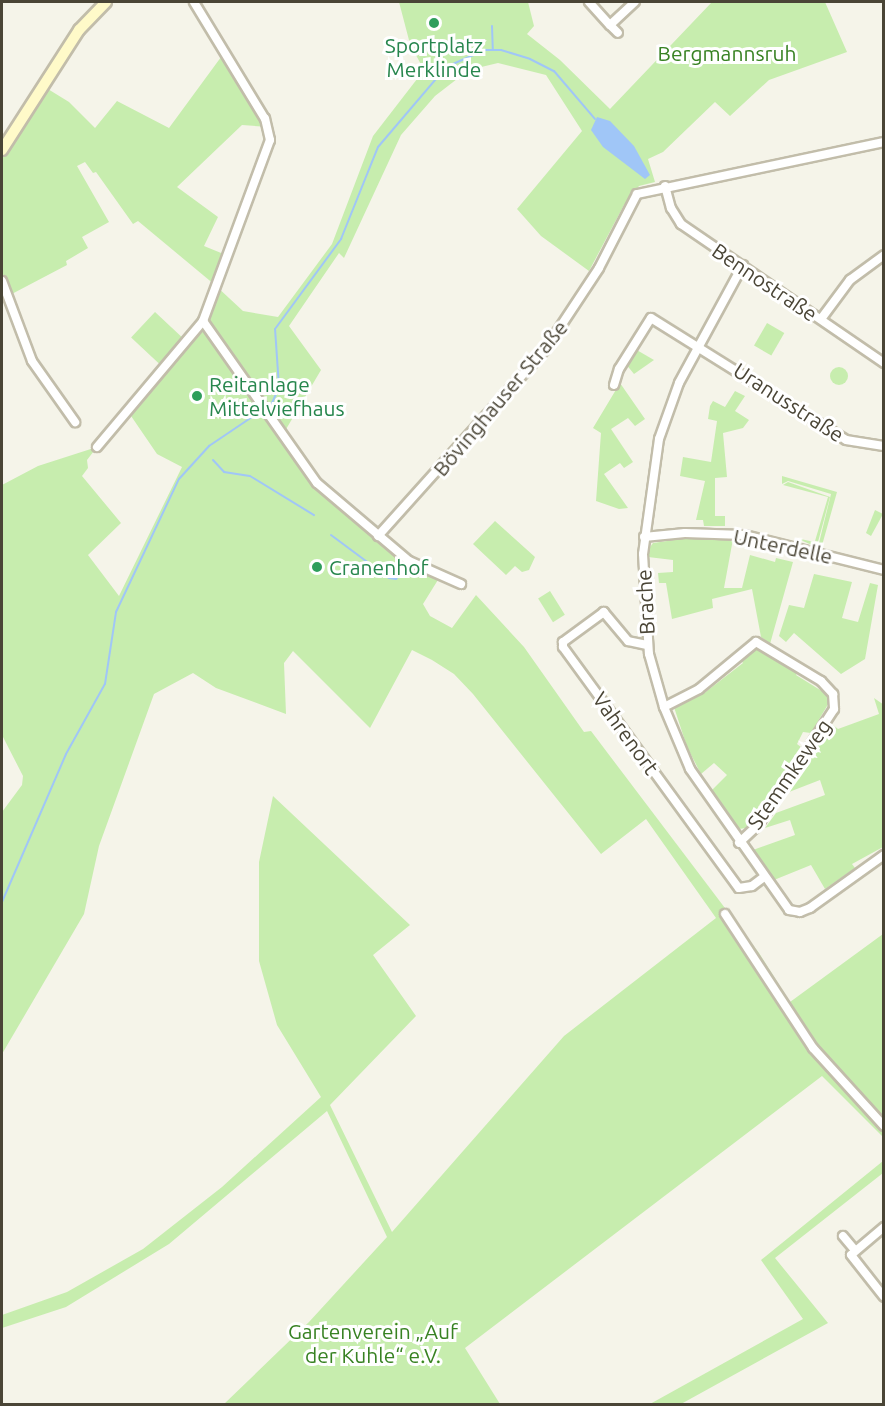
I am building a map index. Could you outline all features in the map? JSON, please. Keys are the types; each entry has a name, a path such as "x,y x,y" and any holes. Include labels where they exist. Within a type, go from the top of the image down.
{"street":[{"path":"2,150 79,30 106,2"},
{"path":"97,447 203,321 270,133 194,2"},
{"path":"588,2 618,33"},
{"path":"610,25 635,2"},
{"name":"Bövinghauser Straße","path":"378,536 545,350 599,268 637,194 664,186 884,142"},
{"name":"Bennostraße","path":"664,186 670,208 681,224 884,363"},
{"path":"821,319 850,280 884,255"},
{"name":"Brache","path":"743,265 698,345 673,398 659,438 644,537 642,594 647,645 664,707 690,769 739,843 789,910 800,912 884,855"},
{"path":"2,280 32,361 75,422"},
{"name":"Uranusstraße","path":"614,385 619,369 651,318 698,345 846,440 884,446"},
{"path":"203,321 303,467 378,536 409,561 461,584"},
{"name":"Unterdelle","path":"644,537 685,533 744,535 884,570"},
{"name":"Vahrenort","path":"647,645 628,641 604,612 563,642 563,647 739,888 753,886 764,877"},
{"name":"Stemmkeweg","path":"664,707 699,689 756,642 821,681 833,694 834,709 758,825 739,843"},
{"path":"725,914 813,1048 884,1126"},
{"path":"884,1227 854,1250 851,1255 884,1297"},
{"path":"843,1236 854,1250"}],"green space":[{"path":"399,2 528,2 534,26 527,34 560,60 610,109 712,2 825,2 847,52 769,80 730,116 715,102 663,152 648,159 655,182 639,186 624,205 589,271 541,236 517,209 582,131 546,75 498,63 477,68 457,79 435,96 401,135 344,258 339,253 289,326 321,370 282,436 303,467 391,548 441,575 423,604 430,616 452,628 476,595 524,647 584,732 591,731 759,953 790,1002 883,934 883,1137 822,1076 465,1348 500,1404 224,1404 309,1322 387,1237 327,1111 169,1244 66,1307 2,1328 2,1315 67,1292 143,1249 222,1187 321,1097 277,1025 259,961 259,862 273,796 410,925 373,955 416,1016 330,1105 392,1232 564,1036 716,918 646,819 601,854 473,694 454,674 432,660 412,650 370,728 293,651 284,663 286,714 216,688 193,673 154,694 99,846 84,914 2,1054 2,812 22,785 23,776 2,735 2,485 38,466 97,447 87,460 88,468 82,476 121,523 88,555 119,596 182,467 157,454 129,413 194,333 215,285 243,311 278,317 332,244 373,136 424,70 410,44"},
{"path":"224,53 269,127 242,125 177,187 218,217 204,246 226,255 215,285 138,221 133,224 96,172 93,173 85,162 77,166 109,222 82,237 88,248 66,261 67,265 8,296 2,281 2,153 43,86 69,102 95,128 117,101 169,128"},
{"path":"155,312 183,338 159,364 131,338"},
{"path":"767,323 784,333 771,356 754,346"},
{"path":"635,349 654,360 634,374 625,363"},
{"path":"839,367 845,370 848,376 845,382 839,385 833,382 830,376 833,370"},
{"path":"620,383 645,419 635,426 628,418 611,429 633,462 624,468 620,463 604,474 628,508 619,509 596,501 601,433 593,428"},
{"path":"735,391 745,396 735,411 749,420 743,428 723,433 727,477 715,478 715,516 725,516 725,526 704,526 703,520 696,520 705,481 680,476 683,457 711,462 717,421 708,419 710,406 713,401 725,407"},
{"path":"782,476 837,492 821,549 796,538 819,543 831,494 788,481 782,484"},
{"path":"788,482 830,497 818,542 815,541 828,497 783,485"},
{"path":"875,510 883,514 871,536 866,533"},
{"path":"495,521 535,557 529,570 522,572 515,566 506,575 473,544"},
{"path":"695,537 733,539 724,588 742,588 750,555 775,562 776,558 793,562 770,644 761,637 752,589 712,599 713,608 672,619 666,583 659,583 658,573 673,572 673,560 648,557 650,547 653,543"},
{"path":"814,574 852,582 842,618 858,622 870,583 878,585 865,659 841,674 794,633 786,642 779,636 789,605 804,608"},
{"path":"550,591 565,615 553,622 538,598"},
{"path":"752,647 760,647 800,670 796,675 825,693 830,701 811,733 803,732 797,744 801,747 767,802 762,801 758,807 761,810 746,828 739,829 712,790 727,775 714,763 701,774 687,747 673,704 701,690 703,694 743,663 740,659"},
{"path":"874,698 884,705 883,847 852,864 855,868 825,889 811,865 774,880 753,850 795,835 790,820 765,828 776,813 825,795 820,780 789,792 804,769 799,765 814,742 820,744 833,725 838,729 879,714"},
{"path":"883,1161 883,1173 775,1258 828,1323 681,1404 650,1404 803,1319 761,1260"}],"water":[{"path":"597,117 610,121 634,146 650,175 645,179 603,147 591,130"}],"waterway":[{"path":"492,26 493,50"},
{"path":"280,424 272,403 279,387 275,329 341,239 378,147 446,67 485,50 501,50 530,59 554,71 595,119"},
{"path":"2,902 66,754 105,684 116,612 179,479 209,446 255,415"},
{"path":"213,460 224,472 250,476 314,515"},
{"path":"315,474 372,523"},
{"path":"331,535 389,578 396,579 404,569"}],"place":[{"name":"Sportplatz Merklinde","path":"434,23"},
{"name":"Reitanlage Mittelviefhaus","path":"197,396"},
{"name":"Cranenhof","path":"317,567"}],"park label":[{"name":"Bergmannsruh","path":"727,53"},
{"name":"Gartenverein „Auf der Kuhle“ e.V.","path":"373,1343"}]}
